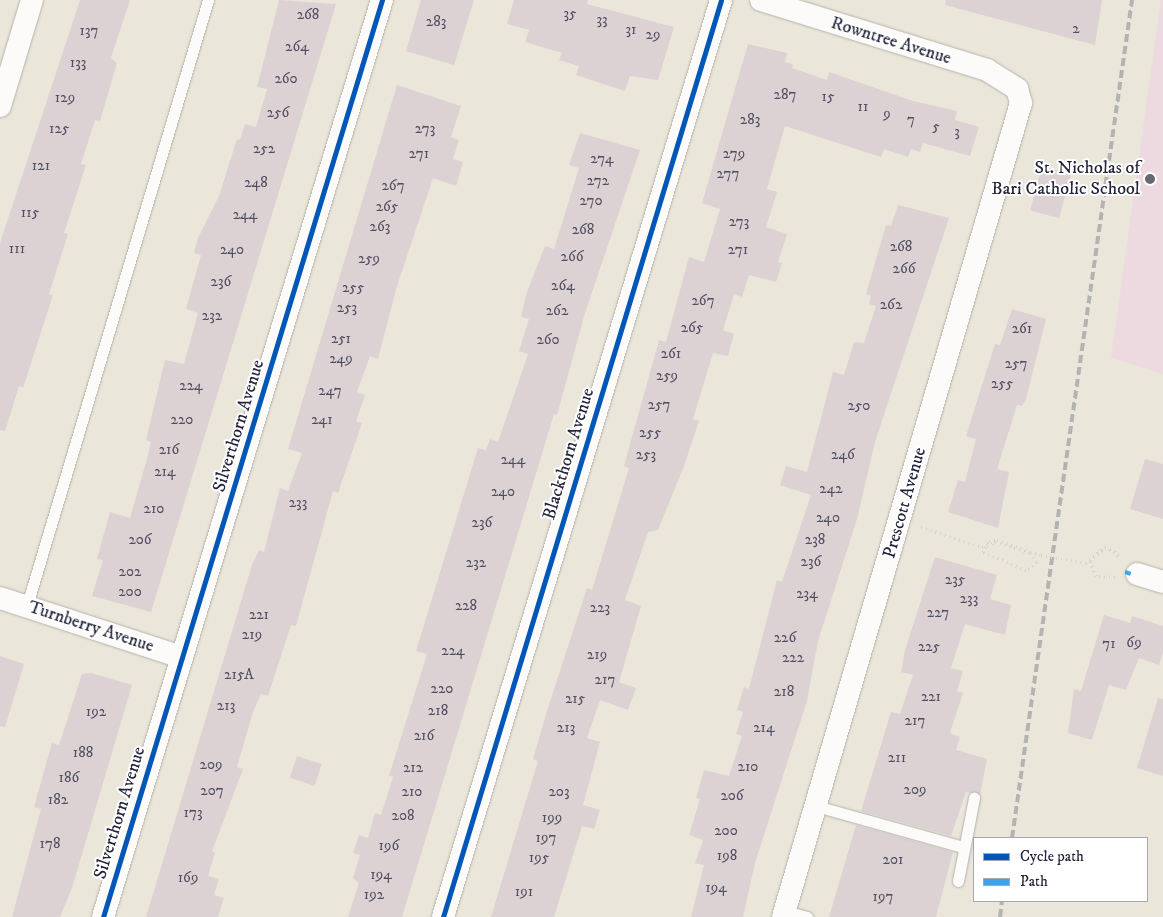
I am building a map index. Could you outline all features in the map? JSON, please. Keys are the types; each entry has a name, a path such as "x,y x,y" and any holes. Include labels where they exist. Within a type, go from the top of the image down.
{"street":[{"path":"0,106 32,0"},
{"name":"Silverthorn Avenue","path":"103,917 382,0"},
{"name":"Blackthorn Avenue","path":"443,917 721,0"},
{"name":"Rowntree Avenue","path":"761,0 987,70 1017,90"},
{"name":"Prescott Avenue","path":"784,914 1015,126 1021,103 1017,90"},
{"path":"1125,570 1163,582"},
{"name":"Turnberry Avenue","path":"0,598 27,605 182,658"}],"lane":[{"path":"27,605 208,0"},
{"path":"958,881 963,847 974,798"},
{"path":"816,806 963,847"},
{"path":"784,914 807,917"}],"path":[{"path":"918,526 982,547 990,542 995,542 1037,557 1033,568 1026,570 989,557 982,552 984,546 989,541 996,540 1041,555 1086,563 1099,548 1111,546 1119,552 1125,570"},
{"path":"1109,548 1120,557 1125,570 1112,579 1101,578 1093,572 1090,561 1097,550 1109,548"}],"shaded area":[{"name":"St. Nicholas of Bari Catholic School","path":"1161,0 1163,0 1163,374 1111,358"}],"building":[{"path":"80,0 130,0 111,58 117,63 100,121 95,120 81,164 86,165 64,233 68,234 49,294 53,295 23,388 19,386 5,431 0,430 0,243"},
{"path":"279,0 336,4 151,612 92,596 103,560 97,559 110,512 130,518 151,442 146,440 165,360 184,364 198,313 186,309 201,255 194,253 198,238 219,196 237,139 240,140 245,124 256,127 267,89 257,87"},
{"path":"421,0 474,0 454,65 406,51"},
{"path":"514,0 588,0 587,4 674,27 658,80 630,76 625,91 576,75 579,66 559,60 562,53 525,42 529,30 507,24"},
{"path":"946,0 1102,0 1095,45 945,5"},
{"path":"748,44 787,53 785,62 793,64 792,68 827,80 829,72 913,101 957,111 955,120 979,127 970,156 923,143 920,152 911,149 908,157 884,149 881,157 785,126 767,189 777,192 766,227 787,234 778,262 782,263 776,282 749,275 742,297 734,294 723,330 734,334 728,356 713,353 693,419 699,421 684,466 658,530 648,532 625,600 641,606 619,682 636,688 628,710 600,700 587,738 600,742 583,805 600,810 594,829 582,826 554,917 491,917 538,761 533,759 547,711 587,588 592,590 629,468 624,466 659,340 666,342 689,257 704,262 720,209 702,203"},
{"path":"397,85 461,106 451,137 459,140 453,159 463,162 456,186 433,178 397,286 378,359 370,356 357,392 365,395 356,421 362,423 338,493 333,491 296,626 291,625 268,696 261,694 253,712 237,767 243,769 212,851 215,853 208,876 219,879 214,895 224,898 218,917 146,917 252,565 259,550 264,552 280,488 288,491 302,453 288,449"},
{"path":"580,133 640,150 585,313 557,415 554,414 402,917 348,917 359,883 353,878 360,855 353,853 359,835 368,838 375,813 381,815 393,777 389,776 427,654 416,651 478,448 486,450 490,439 498,442 528,354 519,351 529,319 521,317 526,295 545,246 554,249 579,168 569,165"},
{"path":"1042,166 1071,174 1059,218 1030,210"},
{"path":"898,205 949,218 875,442 857,519 818,641 807,701 755,863 743,917 691,917 704,865 695,863 703,840 689,835 700,799 696,798 704,770 729,776 742,736 736,734 743,712 737,710 744,687 749,689 777,580 782,582 811,495 780,485 786,466 807,472 833,372 844,375 854,342 864,343 876,306 869,304 871,296 866,294 886,225 891,226"},
{"path":"1012,309 1046,319 1026,399 1022,406 1017,405 997,469 1009,472 998,528 948,512 958,480 965,482 976,439 966,436 995,344 1000,345"},
{"path":"1145,459 1163,464 1163,519 1130,509"},
{"path":"935,557 997,575 990,599 1011,605 1005,635 965,624 951,668 963,671 957,691 963,693 950,733 960,737 956,750 987,759 980,795 966,792 951,836 861,811 891,712 900,714 913,675 901,672 905,650"},
{"path":"1104,615 1130,623 1132,616 1163,626 1163,652 1159,665 1139,658 1126,690 1109,685 1092,740 1068,733 1074,689 1081,691"},
{"path":"0,656 24,664 5,727 0,726"},
{"path":"91,673 132,685 72,888 60,917 12,917 41,809 34,807 52,743 59,745 82,674"},
{"path":"1158,698 1163,699 1163,776 1137,768"},
{"path":"297,756 322,764 315,786 290,778"},
{"path":"856,825 953,852 936,917 829,917"}],"railway":[{"path":"1012,837 1132,0"},
{"path":"1000,917 1002,902"}],"marked path":[{"path":"1125,572 1131,574"}],"cycle path":[{"path":"103,917 382,0"},
{"path":"443,917 721,0"}],"place":[{"name":"St. Nicholas of Bari Catholic School","path":"1150,179"}]}
